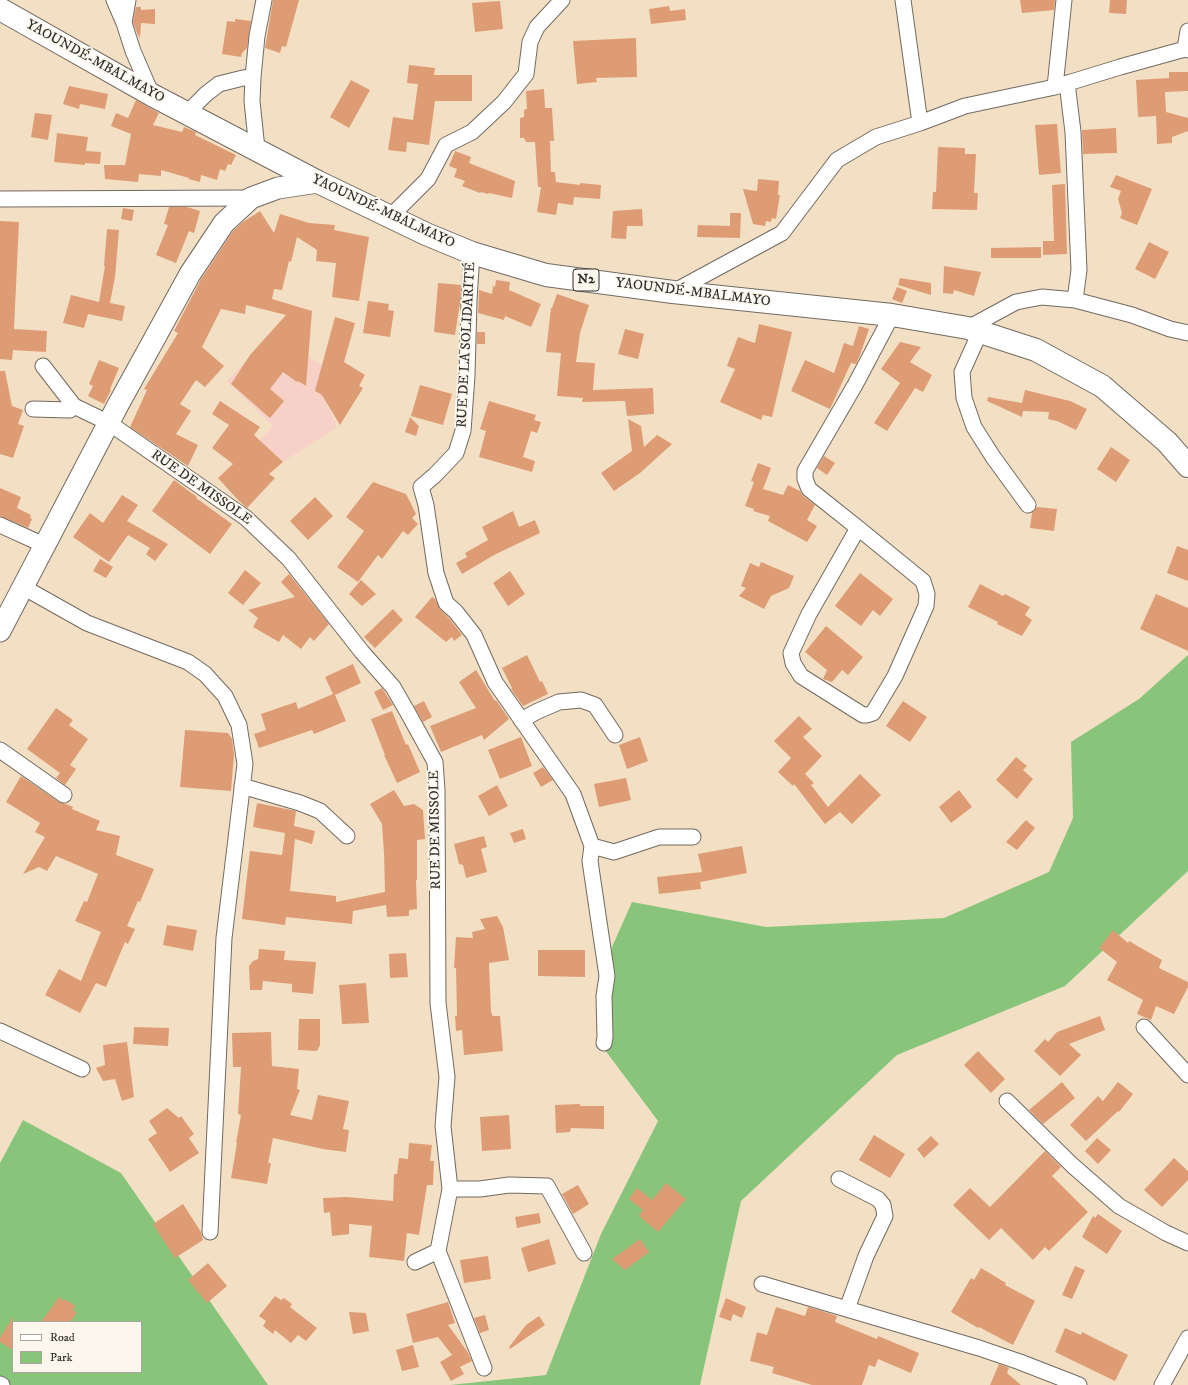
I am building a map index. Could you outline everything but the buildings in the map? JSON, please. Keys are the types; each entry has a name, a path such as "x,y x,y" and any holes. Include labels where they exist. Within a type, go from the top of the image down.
{"highway":[{"name":"YAOUNDÉ-MBALMAYO","path":"0,9 152,95 318,182 426,234 472,253 546,275 673,292 892,315 974,330 1036,350 1102,386 1167,442 1188,466"}],"street":[{"path":"114,0 152,95"},
{"path":"124,23 128,0"},
{"path":"257,150 252,101 252,77 264,0"},
{"path":"390,217 428,180 446,146 472,132 504,102 526,74 530,42 537,27 562,0"},
{"path":"903,0 920,123"},
{"path":"1064,0 1061,85 1072,132 1079,270 1075,300"},
{"path":"673,292 782,233 837,160 876,137 920,123 965,106 1061,85 1120,67 1186,50 1188,31"},
{"path":"187,113 206,94 219,84 252,77"},
{"path":"0,199 251,198 278,188 318,182"},
{"path":"0,631 44,545 190,274 224,223 251,198"},
{"name":"RUE DE LA SOLIDARITÉ","path":"472,253 469,300 468,376 463,431 456,453 421,487 426,505 436,573 446,603 456,612 474,634 495,682 573,794 592,846"},
{"path":"1028,505 993,457 974,427 964,398 962,372 974,330 1016,302 1042,296 1075,300 1132,315 1170,329 1188,333"},
{"path":"858,528 809,614 791,653 793,663 801,676 863,715 868,716 873,713 894,676 926,606 927,594 923,581 858,528 810,489 805,480 805,471 855,385 892,315"},
{"path":"33,409 70,410 74,406 43,366"},
{"name":"RUE DE MISSOLE","path":"74,406 109,423 246,518 289,559 362,652 393,687 435,762 437,790 438,1003 447,1076 443,1126 450,1189 438,1251"},
{"path":"0,526 44,545"},
{"path":"23,587 87,622 188,662 205,674 225,696 239,725 244,764 224,938 210,1232"},
{"path":"521,720 559,702 581,700 595,705 615,734"},
{"path":"0,750 64,795"},
{"path":"242,786 300,803 320,811 346,836"},
{"path":"604,1043 604,996 607,976 590,861 592,846 614,852 659,837 693,837"},
{"path":"1144,1027 1188,1075"},
{"path":"0,1031 82,1069"},
{"path":"1007,1101 1072,1166 1119,1206 1166,1233 1188,1243"},
{"path":"839,1179 878,1199 883,1205 885,1216 866,1256 847,1309"},
{"path":"450,1189 480,1189 510,1185 547,1186 584,1253"},
{"path":"415,1262 438,1251 484,1368"},
{"path":"762,1284 986,1351 1020,1362 1079,1385"},
{"path":"1162,1385 1188,1338"}],"shaded area":[{"path":"273,332 301,352 332,371 327,403 337,427 283,462 270,473 248,452 273,426 227,381"}],"green space":[{"path":"1188,655 1188,871 1065,986 897,1055 741,1201 700,1385 450,1385 546,1375 601,1234 658,1121 602,1046 612,947 632,902 766,927 944,918 1049,872 1073,818 1071,742 1139,699"},
{"path":"23,1120 121,1173 268,1385 0,1385 0,1163"}]}
